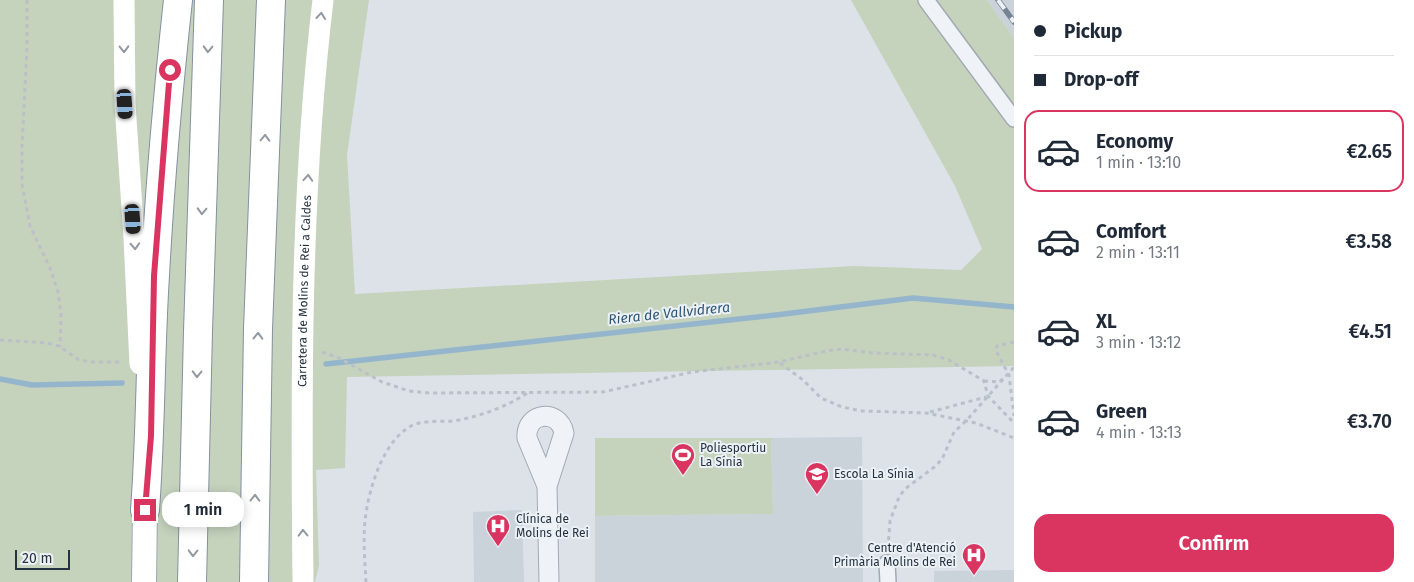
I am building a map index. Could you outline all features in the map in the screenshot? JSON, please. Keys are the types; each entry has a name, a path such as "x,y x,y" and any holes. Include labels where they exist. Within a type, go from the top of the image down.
{"highway":[{"path":"145,510 151,436 154,276 165,122 178,0"},
{"path":"192,582 209,0"},
{"path":"254,582 258,330 271,0"}],"main road":[{"path":"124,0 125,104 135,248 145,510 144,582"},
{"name":"Carretera de Molins de Rei a Caldes","path":"303,582 301,357 307,201 315,78 323,0"}],"street":[{"path":"926,0 1014,119"},
{"path":"548,486 530,444 527,432 528,426 532,421 543,415 555,418 563,427 564,434 548,486 549,582"},
{"path":"530,444 534,448 545,452 550,452 560,445"},
{"path":"887,563 888,582"}],"path":[{"path":"27,0 22,184 30,226 50,268 58,292 61,315 60,347"},
{"path":"0,340 47,343 60,347 79,360 121,362"},
{"path":"1014,342 997,346 996,351 1009,375 1014,416"},
{"path":"317,350 339,358 373,378 409,390 449,394 603,392 692,372 779,362 826,350 841,349 873,354 933,355 956,363 984,381 999,382 1009,375"},
{"path":"779,362 830,403 853,410 926,413 976,423 1014,438"},
{"path":"887,563 888,532 893,509 899,497 905,489 937,465 954,432 1009,375 1014,367"},
{"path":"984,381 988,396 1014,423"},
{"path":"366,582 365,521 369,497 378,468 393,443 414,425 459,420 500,408 530,392"},
{"path":"926,413 962,405 988,396"}],"shaded area":[{"path":"987,0 1014,0 1014,38"},
{"name":"Escola La Sínia","path":"862,437 863,582 595,582 595,516 773,514 771,438"},
{"name":"Clínica de Molins de Rei","path":"522,510 524,582 474,582 473,512"},
{"name":"Centre d'Atenció Primària Molins de Rei","path":"1014,570 1014,582 934,582 934,571"}],"green space":[{"path":"0,0 369,0 347,155 355,294 854,266 961,270 982,249 955,186 851,0 987,0 1014,38 1014,366 347,377 345,468 316,470 319,565 315,582 0,582"},
{"name":"Poliesportiu La Sínia","path":"595,438 771,438 773,514 595,516"}],"waterway":[{"name":"Riera de Vallvidrera","path":"326,364 776,315 913,298 1014,307"},
{"name":"Riera de Vallvidrera","path":"0,379 32,385 122,383"}],"railway":[{"path":"998,0 1014,22"}],"place":[{"name":"Poliesportiu La Sínia","path":"683,476"},
{"name":"Escola La Sínia","path":"817,495"},
{"name":"Clínica de Molins de Rei","path":"498,547"},
{"name":"Centre d'Atenció Primària Molins de Rei","path":"974,576"}],"route":[{"path":"145,510 151,436 154,276 170,70"}]}
